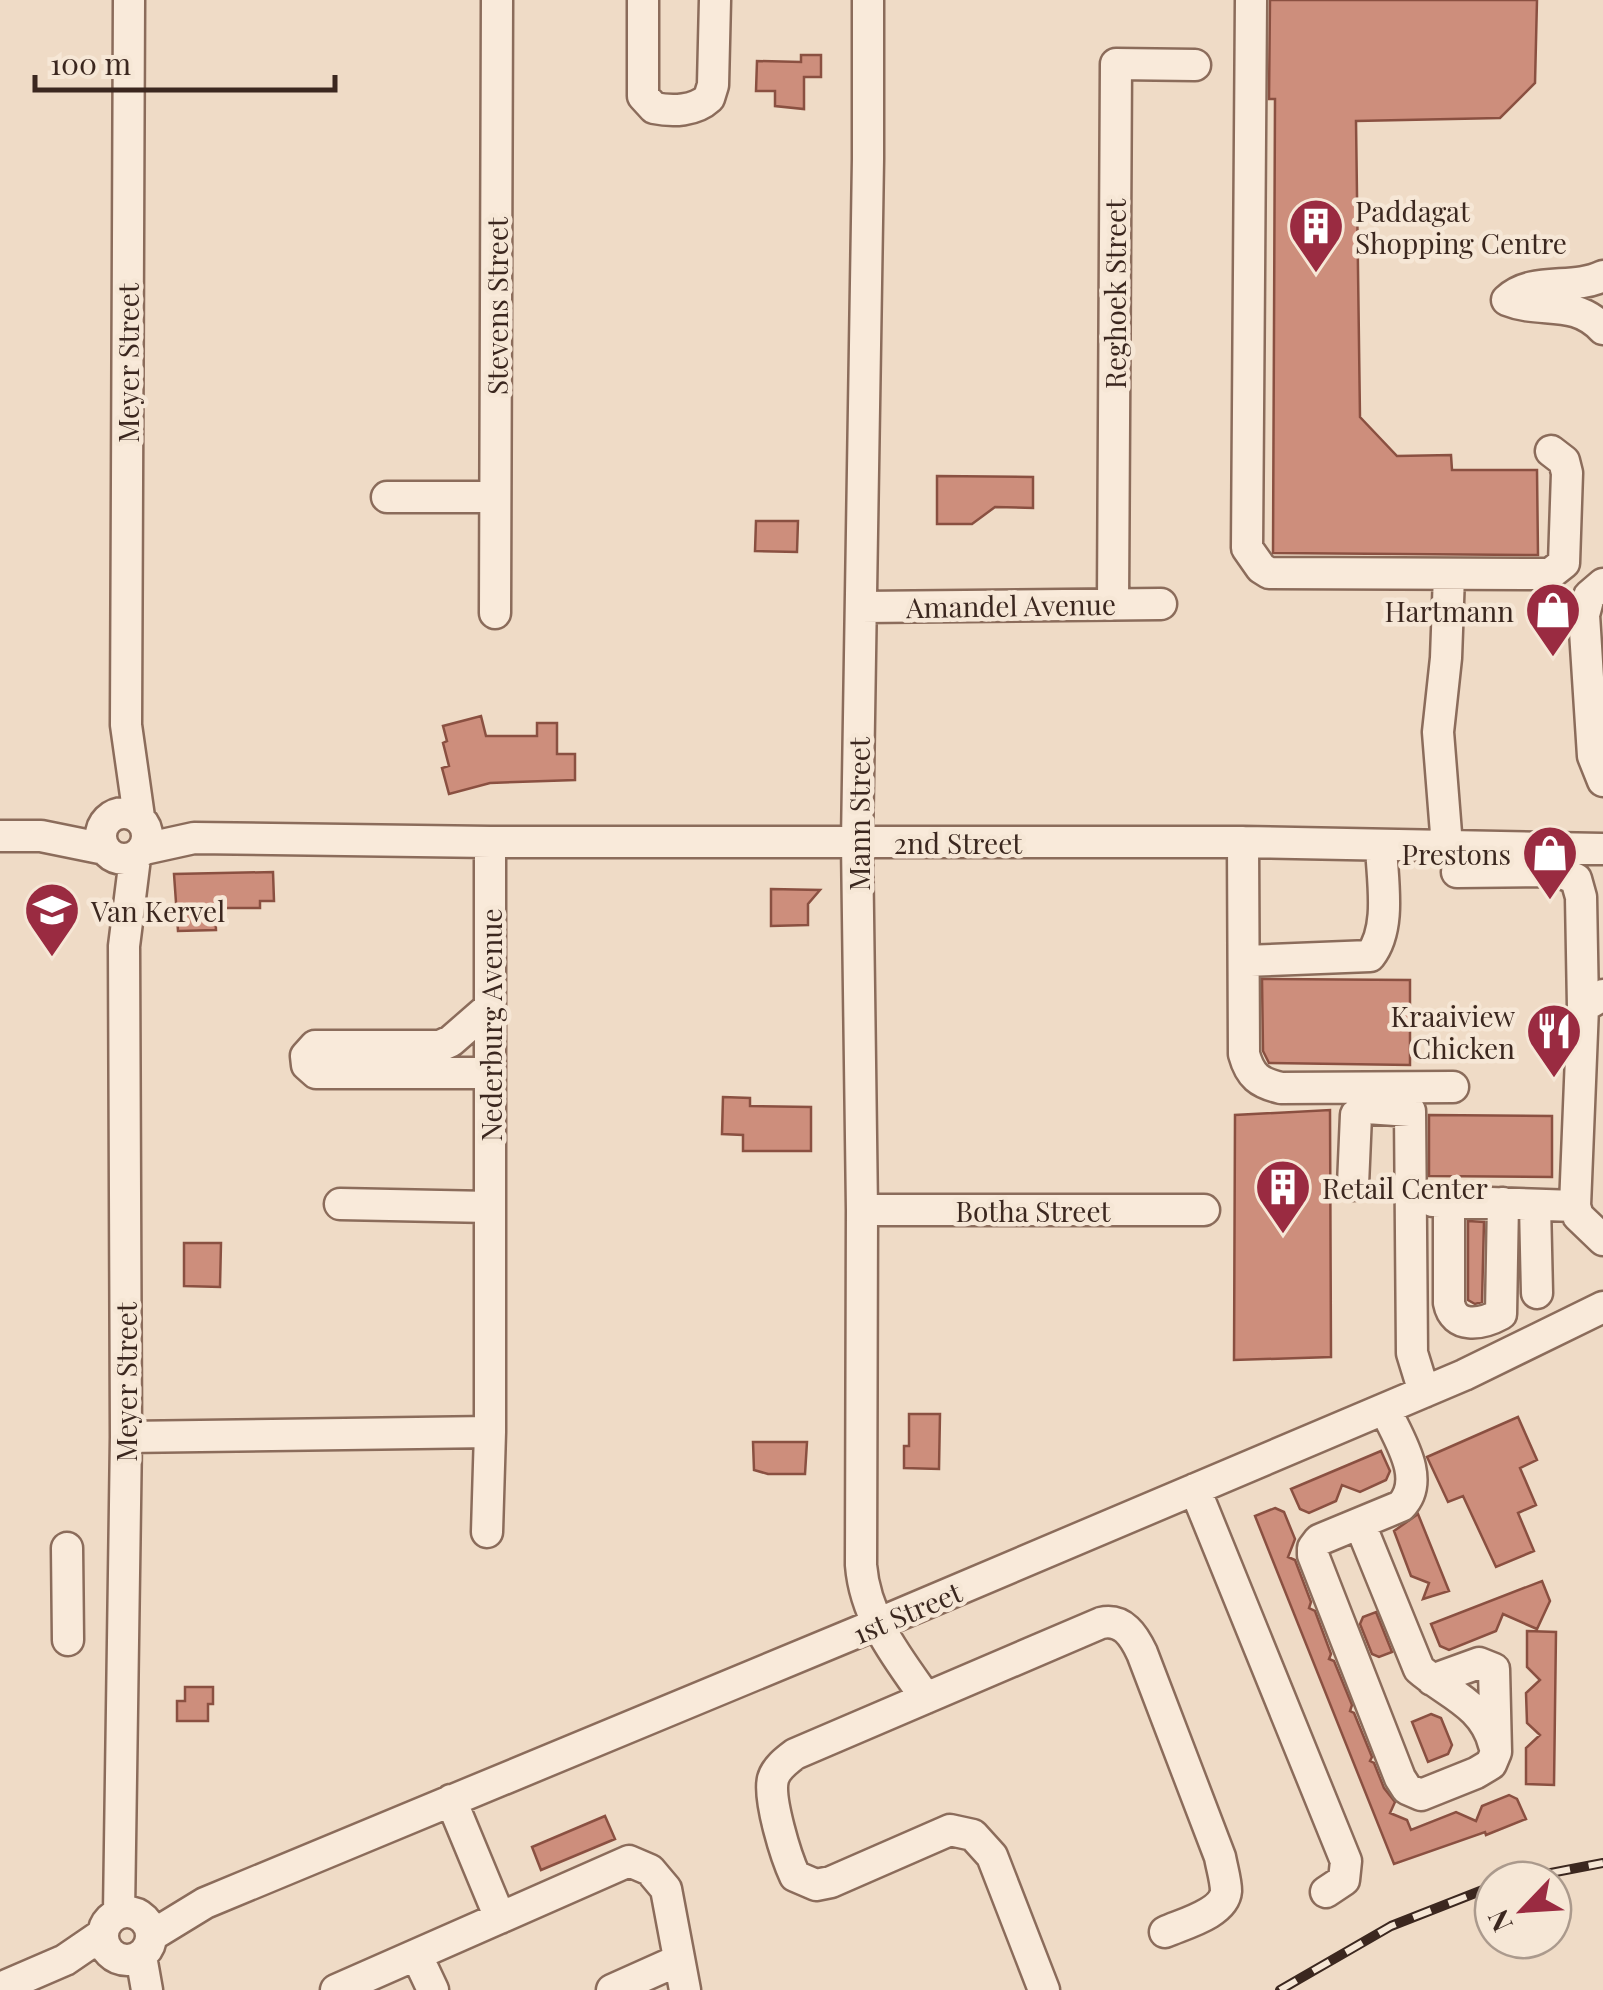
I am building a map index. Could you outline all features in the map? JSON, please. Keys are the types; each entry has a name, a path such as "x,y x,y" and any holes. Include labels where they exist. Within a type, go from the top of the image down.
{"street":[{"name":"Meyer Street","path":"129,0 124,837 126,1437 120,1818 130,1990"},
{"name":"Stevens Street","path":"495,613 497,0"},
{"path":"642,0 644,96 654,108 678,110 696,107 710,98 716,0"},
{"name":"Mann Street","path":"868,0 857,842 861,1565 863,1590 877,1624 926,1698"},
{"path":"1251,0 1247,548 1269,574 1539,576 1560,569 1565,555 1567,473 1564,461 1551,451"},
{"name":"Reghoek Street","path":"1113,603 1116,64 1195,66"},
{"path":"1603,276 1588,283 1517,290 1507,300 1531,307 1574,309 1590,316 1603,329"},
{"path":"387,497 495,497"},
{"path":"1449,575 1438,732 1452,859 1557,871 1576,879 1593,1001 1575,1206 1578,1216 1603,1240"},
{"path":"1603,584 1589,596 1585,606 1595,685 1593,756 1603,780"},
{"name":"Amandel Avenue","path":"861,607 1161,604"},
{"name":"2nd Street","path":"0,836 490,842 1243,842 1381,845 1452,859 1603,849"},
{"name":"Nederburg Avenue","path":"488,1532 490,842"},
{"path":"1243,842 1244,1054 1249,1070 1265,1084 1281,1088 1452,1086"},
{"path":"1244,961 1370,956 1379,939 1384,912 1381,845"},
{"path":"490,1007 444,1045 315,1046 306,1056 307,1065 316,1073 490,1072"},
{"path":"1353,1185 1356,1115 1368,1108 1406,1109 1411,1113 1412,1354 1424,1392"},
{"path":"1410,1200 1575,1206"},
{"path":"1449,1202 1448,1303 1453,1317 1460,1322 1485,1322 1501,1314 1503,1204"},
{"path":"340,1204 490,1207"},
{"path":"1536,1205 1537,1292"},
{"name":"Botha Street","path":"862,1210 1204,1210"},
{"name":"1st Street","path":"0,1988 1493,1363 1603,1307"},
{"path":"1384,1409 1412,1474 1413,1488 1400,1506 1319,1540 1312,1548 1400,1778 1407,1789 1421,1794 1485,1769 1496,1752 1494,1670 1479,1663 1432,1680"},
{"path":"126,1437 490,1432"},
{"path":"1194,1490 1346,1861 1344,1880 1326,1892"},
{"path":"1360,1524 1419,1668 1463,1698 1492,1734 1496,1752"},
{"path":"66,1548 68,1640"},
{"path":"68,1579 124,1576"},
{"path":"1044,1990 992,1856 973,1834 950,1830 936,1834 831,1882 816,1885 794,1876 774,1801 773,1778 782,1765 795,1754 1110,1621 1134,1636 1220,1857 1226,1892 1223,1902 1210,1912 1164,1932"},
{"path":"452,1800 500,1918"},
{"path":"336,1990 630,1861 656,1874 666,1889 685,1990"},
{"name":"Meyer Street","path":"128,1935 147,1990"},
{"path":"417,1956 433,1990"},
{"path":"612,1990 679,1960"}],"building":[{"name":"Paddagat Shopping Centre","path":"1270,0 1537,0 1535,83 1500,118 1356,121 1360,417 1397,456 1451,455 1452,470 1537,470 1538,555 1273,553 1275,99 1269,99"},
{"path":"801,55 821,55 821,77 804,77 804,109 775,106 775,91 756,91 757,61 801,62"},
{"path":"937,476 1033,477 1033,508 995,507 972,524 937,524"},
{"path":"756,521 798,521 797,552 755,551"},
{"path":"481,716 486,736 537,736 537,723 557,723 557,754 575,754 575,780 490,783 449,794 442,768 449,766 443,726"},
{"path":"273,872 274,901 260,901 260,908 215,908 216,930 178,931 174,874"},
{"path":"771,889 820,890 808,904 808,925 771,926"},
{"path":"1262,979 1410,980 1410,1065 1269,1063 1263,1051"},
{"path":"723,1097 750,1098 750,1106 811,1107 811,1151 743,1151 743,1135 722,1134"},
{"name":"Retail Center","path":"1330,1110 1331,1357 1234,1360 1235,1115"},
{"path":"1429,1115 1552,1116 1552,1177 1429,1176"},
{"path":"1468,1221 1484,1222 1482,1302 1475,1304 1468,1300"},
{"path":"184,1243 221,1243 220,1287 184,1286"},
{"path":"909,1414 940,1414 939,1469 904,1468"},
{"path":"1518,1417 1537,1460 1520,1468 1536,1505 1518,1513 1534,1551 1496,1567 1463,1496 1448,1502 1427,1457"},
{"path":"753,1442 807,1442 805,1474 754,1470"},
{"path":"1381,1451 1390,1471 1386,1480 1360,1492 1342,1485 1336,1501 1309,1513 1300,1509 1291,1489"},
{"path":"1275,1508 1284,1512 1295,1539 1288,1557 1295,1560 1311,1602 1309,1608 1315,1611 1331,1654 1329,1659 1334,1661 1352,1705 1350,1711 1372,1757 1370,1761 1395,1802 1390,1813 1407,1820 1411,1830 1456,1812 1476,1821 1482,1806 1509,1795 1517,1799 1526,1819 1394,1864 1255,1516"},
{"path":"1418,1514 1449,1591 1423,1599 1429,1583 1411,1576 1394,1531"},
{"path":"1542,1581 1550,1601 1537,1629 1503,1614 1496,1631 1449,1650 1440,1646 1431,1624"},
{"path":"1376,1612 1392,1652 1379,1657 1372,1654 1360,1624 1363,1617"},
{"path":"1527,1631 1556,1632 1554,1785 1526,1784 1526,1748 1540,1735 1527,1723 1526,1693 1540,1680 1527,1667"},
{"path":"185,1687 213,1687 208,1721 177,1721 177,1701 185,1701"},
{"path":"1431,1714 1441,1718 1452,1745 1448,1754 1428,1762 1412,1722"},
{"path":"605,1816 615,1839 541,1870 532,1847"}],"railway":[{"path":"1573,1869 1603,1863"},
{"path":"1280,1990 1391,1926 1473,1894"}],"place":[{"name":"Paddagat Shopping Centre","path":"1316,275"},
{"name":"Hartmann","path":"1553,659"},
{"name":"Prestons","path":"1550,902"},
{"name":"Van Kervel","path":"52,959"},
{"name":"Kraaiview Chicken","path":"1554,1080"},
{"name":"Retail Center","path":"1283,1236"}]}
